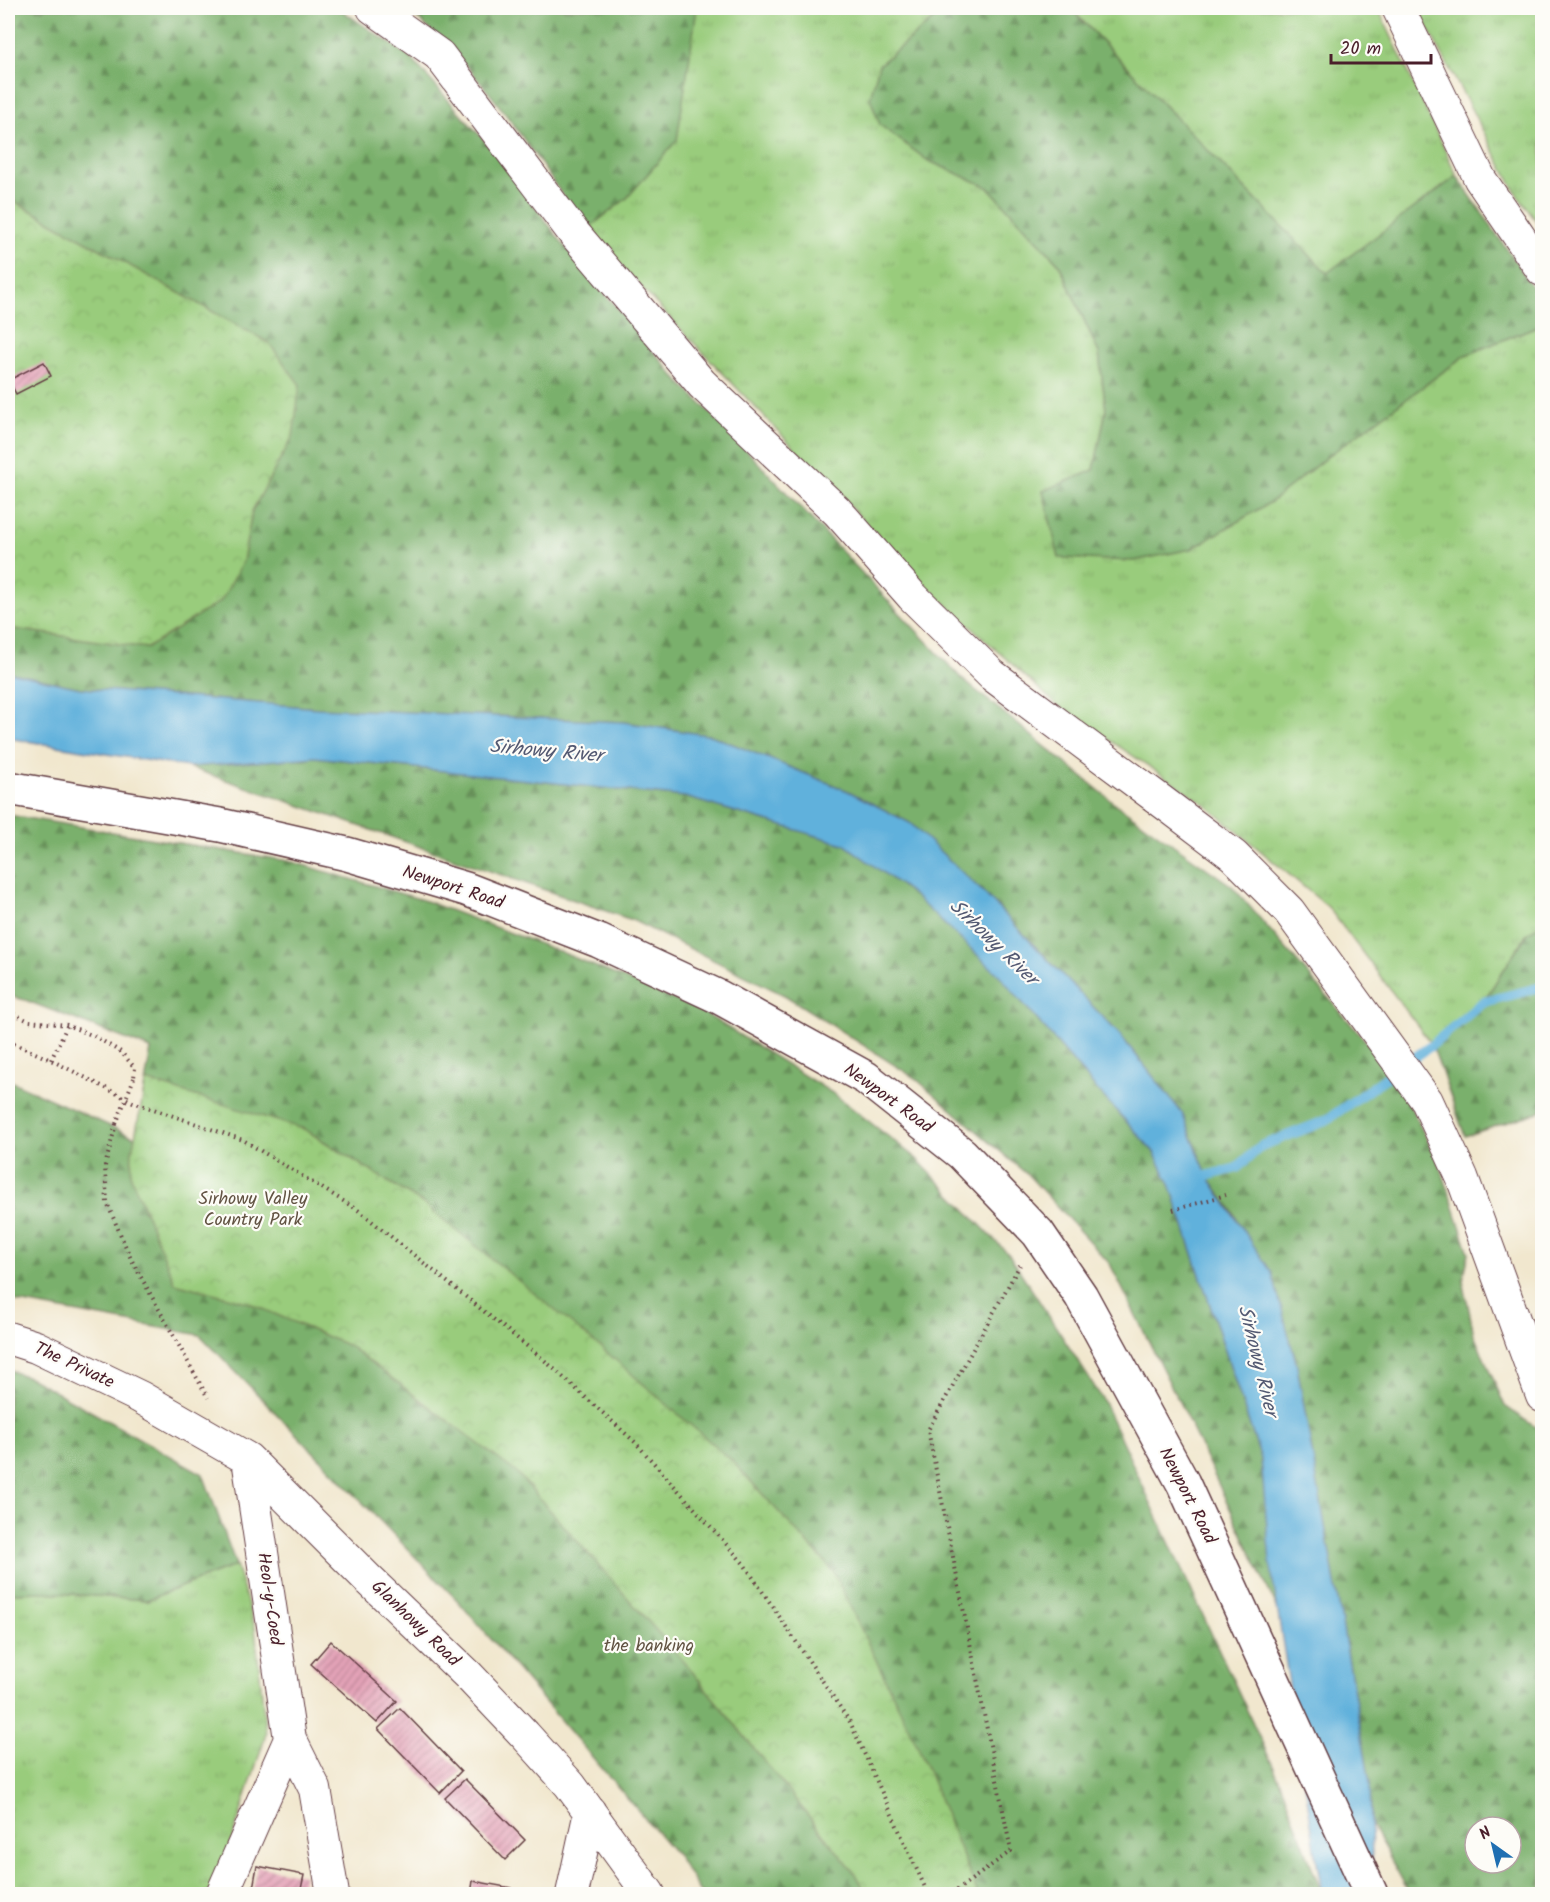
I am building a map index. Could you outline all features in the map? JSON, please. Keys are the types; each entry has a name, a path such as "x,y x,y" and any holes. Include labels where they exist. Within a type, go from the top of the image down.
{"main road":[{"name":"Newport Road","path":"8,788 220,825 347,854 466,889 599,941 719,997 866,1078 962,1154 1038,1233 1081,1296 1183,1483 1371,1894"}],"street":[{"path":"373,8 439,55 573,232 702,384 837,511 912,596 992,675 1234,856 1289,911 1427,1101 1462,1177 1542,1396"},
{"path":"1398,8 1480,179 1542,270"},
{"name":"The Private","path":"8,1338 36,1347 140,1397"},
{"name":"Glanhowy Road","path":"140,1397 248,1459 468,1675 555,1768 649,1894"},
{"name":"Heol-y-Coed","path":"248,1459 290,1739"},
{"path":"222,1894 290,1739"},
{"path":"290,1739 315,1789 333,1894"},
{"path":"572,1894 590,1812"}],"path":[{"path":"8,1011 29,1021 67,1025 94,1036 120,1052 135,1068 134,1078 116,1124 105,1166 107,1203 131,1259 211,1402"},
{"path":"51,1060 67,1025"},
{"path":"8,1041 133,1102 243,1140 358,1210 543,1359 635,1442 744,1564 850,1722 928,1894"},
{"path":"1173,1210 1226,1195"},
{"path":"952,1894 1011,1851 928,1430 1038,1233"}],"green space":[{"path":"8,8 338,8 410,57 492,149 563,244 676,378 962,679 1117,805 1232,886 1393,1073 1440,1165 1469,1253 1463,1280 1474,1335 1505,1406 1542,1432 1542,1894 1410,1894 1371,1824 1370,1783 1297,1366 1235,1215 1207,1175 1182,1113 1120,1035 984,893 910,823 848,791 713,736 623,722 318,708 80,688 8,672 8,628 147,648 243,561 252,511 293,436 269,343 8,198"},
{"path":"404,8 697,8 677,140 627,198 586,230 525,141 481,83 457,56"},
{"path":"697,8 947,8 879,65 927,160 988,187 1059,264 1099,353 1106,410 1094,470 1191,549 1271,502 1328,456 1466,355 1542,324 1542,923 1527,934 1483,1002 1432,1045 1328,907 1201,801 1058,706 927,587 586,230 627,198 692,30"},
{"path":"947,8 1070,8 1327,273 1457,176 1542,301 1542,324 1466,355 1328,456 1271,502 1191,549 1134,561 1059,558 1043,491 1094,470 1106,410 1099,353 1059,264 988,187 927,160 880,125 870,98 879,65"},
{"path":"1070,8 1378,8 1457,176 1327,274"},
{"path":"1417,8 1542,8 1542,229 1518,196"},
{"path":"8,198 269,343 300,385 293,436 252,511 243,561 221,601 147,648 8,628"},
{"path":"315,757 685,797 844,844 911,893 999,975 1154,1152 1170,1184 1261,1459 1277,1608 1187,1418 1110,1264 1030,1177 915,1078 786,996 632,920 188,767"},
{"path":"8,815 289,861 423,900 561,952 701,1011 834,1094 917,1159 1010,1256 1102,1398 1279,1779 1322,1894 941,1894 470,1260 424,1204 304,1129 143,1095 151,1049 25,1000 8,996"},
{"path":"1542,923 1542,1111 1465,1136 1432,1045 1483,1002 1527,934"},
{"name":"the banking","path":"8,1080 212,1172 344,1240 917,1894 701,1894 679,1858 459,1602 200,1335 8,1300"},
{"name":"Sirhowy Valley Country Park","path":"146,1081 304,1129 424,1204 604,1350 731,1460 833,1571 919,1749 978,1894 867,1894 857,1876 686,1664 517,1473 349,1346 247,1302 175,1283 131,1177 132,1151"},
{"path":"8,1370 31,1378 203,1474 236,1565 147,1600 44,1592 8,1593"},
{"path":"236,1565 255,1628 266,1734 228,1852 208,1894 8,1894 8,1593 44,1592 147,1600"}],"water":[{"name":"Sirhowy River","path":"8,672 80,688 318,708 623,722 713,736 848,791 910,823 984,893 1120,1035 1182,1113 1207,1175 1272,1273 1297,1366 1370,1783 1373,1894 1322,1894 1270,1562 1261,1459 1170,1184 1154,1152 999,975 911,893 844,844 685,797 315,757 188,767 8,738"}],"building":[{"path":"44,362 51,376 16,394 9,380"},
{"path":"331,1641 397,1701 377,1723 311,1664"},
{"path":"400,1708 461,1771 440,1793 378,1729"},
{"path":"465,1779 525,1840 505,1860 445,1798"},
{"path":"257,1866 304,1875 300,1894 252,1894"},
{"path":"473,1881 512,1888 511,1894 471,1894"}],"waterway":[{"path":"1194,1179 1237,1168 1261,1146 1325,1121 1432,1045 1483,1002 1542,987"}]}
